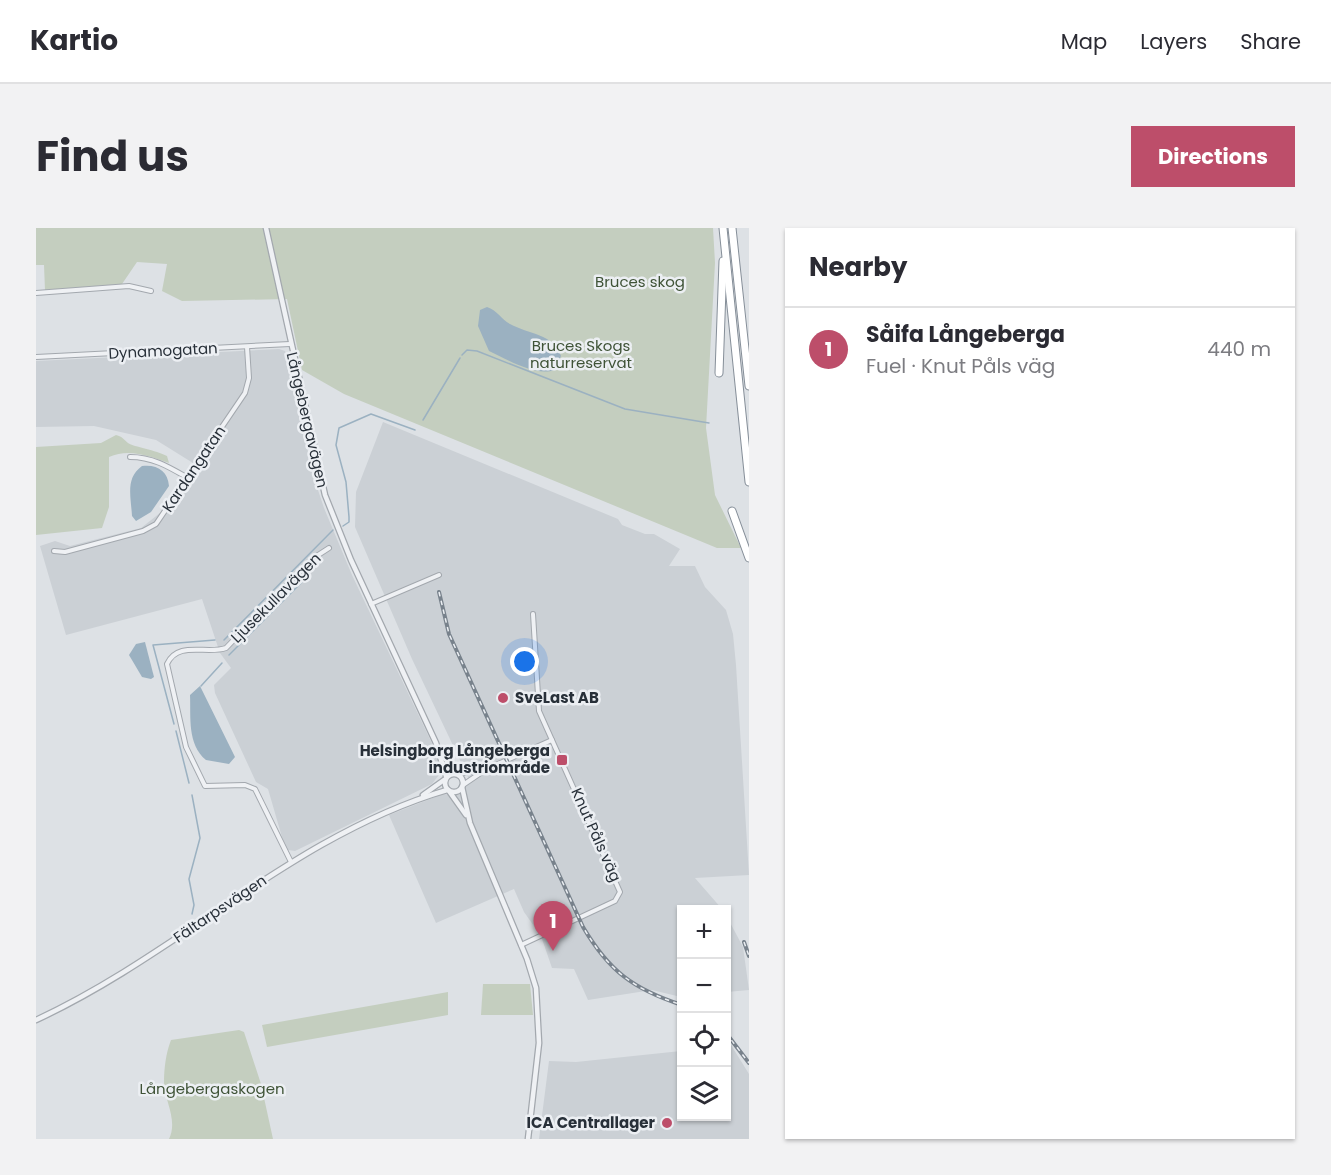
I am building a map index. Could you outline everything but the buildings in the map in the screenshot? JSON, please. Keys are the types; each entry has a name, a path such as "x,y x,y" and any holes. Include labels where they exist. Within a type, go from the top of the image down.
{"highway":[{"path":"732,228 749,386"},
{"path":"719,373 724,230"},
{"path":"724,230 749,483"},
{"path":"732,512 749,558"}],"street":[{"name":"Långebergavägen","path":"266,228 322,487 371,604 436,743 457,774 462,786"},
{"path":"36,293 129,286 151,291"},
{"name":"Dynamogatan","path":"36,357 290,344"},
{"name":"Kardangatan","path":"54,551 65,552 149,528 162,517 245,393 249,378 247,347"},
{"path":"130,457 149,458 188,478"},
{"name":"Ljusekullavägen","path":"291,862 255,789 246,785 205,786 186,747 167,664 172,656 181,651 226,648 312,559 329,548"},
{"path":"371,604 439,575"},
{"name":"Knut Påls väg","path":"521,945 615,901 619,893 618,884 538,708 533,614"},
{"path":"528,1139 540,1026 535,985 521,945 470,823 462,786 489,768 552,740"},
{"name":"Långebergavägen","path":"436,743 448,790"},
{"path":"445,778 489,768"},
{"name":"Fältarpsvägen","path":"408,803 445,778"},
{"name":"Fältarpsvägen","path":"36,1020 102,986 291,862 338,836 408,803 448,790 456,792 462,786"},
{"path":"448,790 470,823"}],"shaded area":[{"path":"279,349 285,351 288,359 313,475 324,508 352,575 437,754 442,771 432,784 295,851 288,850 284,844 268,789 256,782 215,693 214,685 231,668 220,653 202,599 66,635 40,546 55,541 70,546 141,528 160,513 193,463 156,440 94,426 36,427 36,361"},
{"path":"383,422 618,519 622,525 645,534 654,534 680,549 669,566 695,566 705,587 726,610 733,634 736,665 749,875 695,878 719,905 677,905 677,996 652,990 588,1000 574,969 552,968 541,936 524,912 514,889 436,923 389,815 443,794 458,795 468,784 468,777 412,659 355,527 356,492"},
{"path":"731,924 743,947 749,990 731,992"},
{"path":"731,1045 749,1074 749,1139 539,1139 549,1061 576,1062 677,1051 677,1121 731,1121"}],"green space":[{"name":"Bruces Skogs naturreservat","path":"36,228 713,228 715,263 706,428 715,495 741,548 717,548 344,394 302,370 287,299 182,301 162,291 167,264 137,262 122,284 45,290 44,265 36,265"},
{"path":"116,435 128,443 167,456 169,463 132,453 109,457 109,507 102,528 36,535 36,447 101,443"},
{"path":"483,984 530,984 533,1015 481,1015"},
{"path":"448,992 448,1015 267,1047 262,1025"},
{"name":"Långebergaskogen","path":"239,1030 244,1032 261,1084 273,1139 169,1139 172,1118 164,1077 171,1040"}],"water":[{"path":"487,307 510,324 553,343 561,356 554,370 547,372 530,369 489,351 478,326 480,310"},
{"path":"142,466 157,467 166,476 169,486 151,512 136,521 132,516 130,488 133,476"},
{"path":"145,642 154,677 151,679 142,677 129,655 136,644"},
{"path":"200,686 235,757 229,764 206,760 200,754 193,738 190,695"}],"waterway":[{"path":"462,355 467,350 477,351 625,409 709,423"},
{"path":"423,420 460,358"},
{"path":"343,526 349,522 349,517 346,482 336,445 339,428 371,414 415,430"},
{"path":"224,640 333,530"},
{"path":"229,655 305,579"},
{"path":"174,724 153,645 215,640"},
{"path":"201,686 222,663"},
{"path":"176,731 189,783"},
{"path":"192,795 200,838 189,879 194,905 192,914"}],"railway":[{"path":"439,592 449,634 583,927 603,956 624,976 636,985 677,1003"},
{"path":"744,942 749,956"},
{"path":"731,1040 749,1063"}],"place":[{"name":"SveLast AB","path":"503,698"},
{"name":"Helsingborg Långeberga industriområde","path":"562,760"},
{"name":"Såifa Långeberga","path":"553,951"},
{"name":"ICA Centrallager","path":"667,1123"}],"park label":[{"name":"Bruces skog","path":"640,282"}]}
